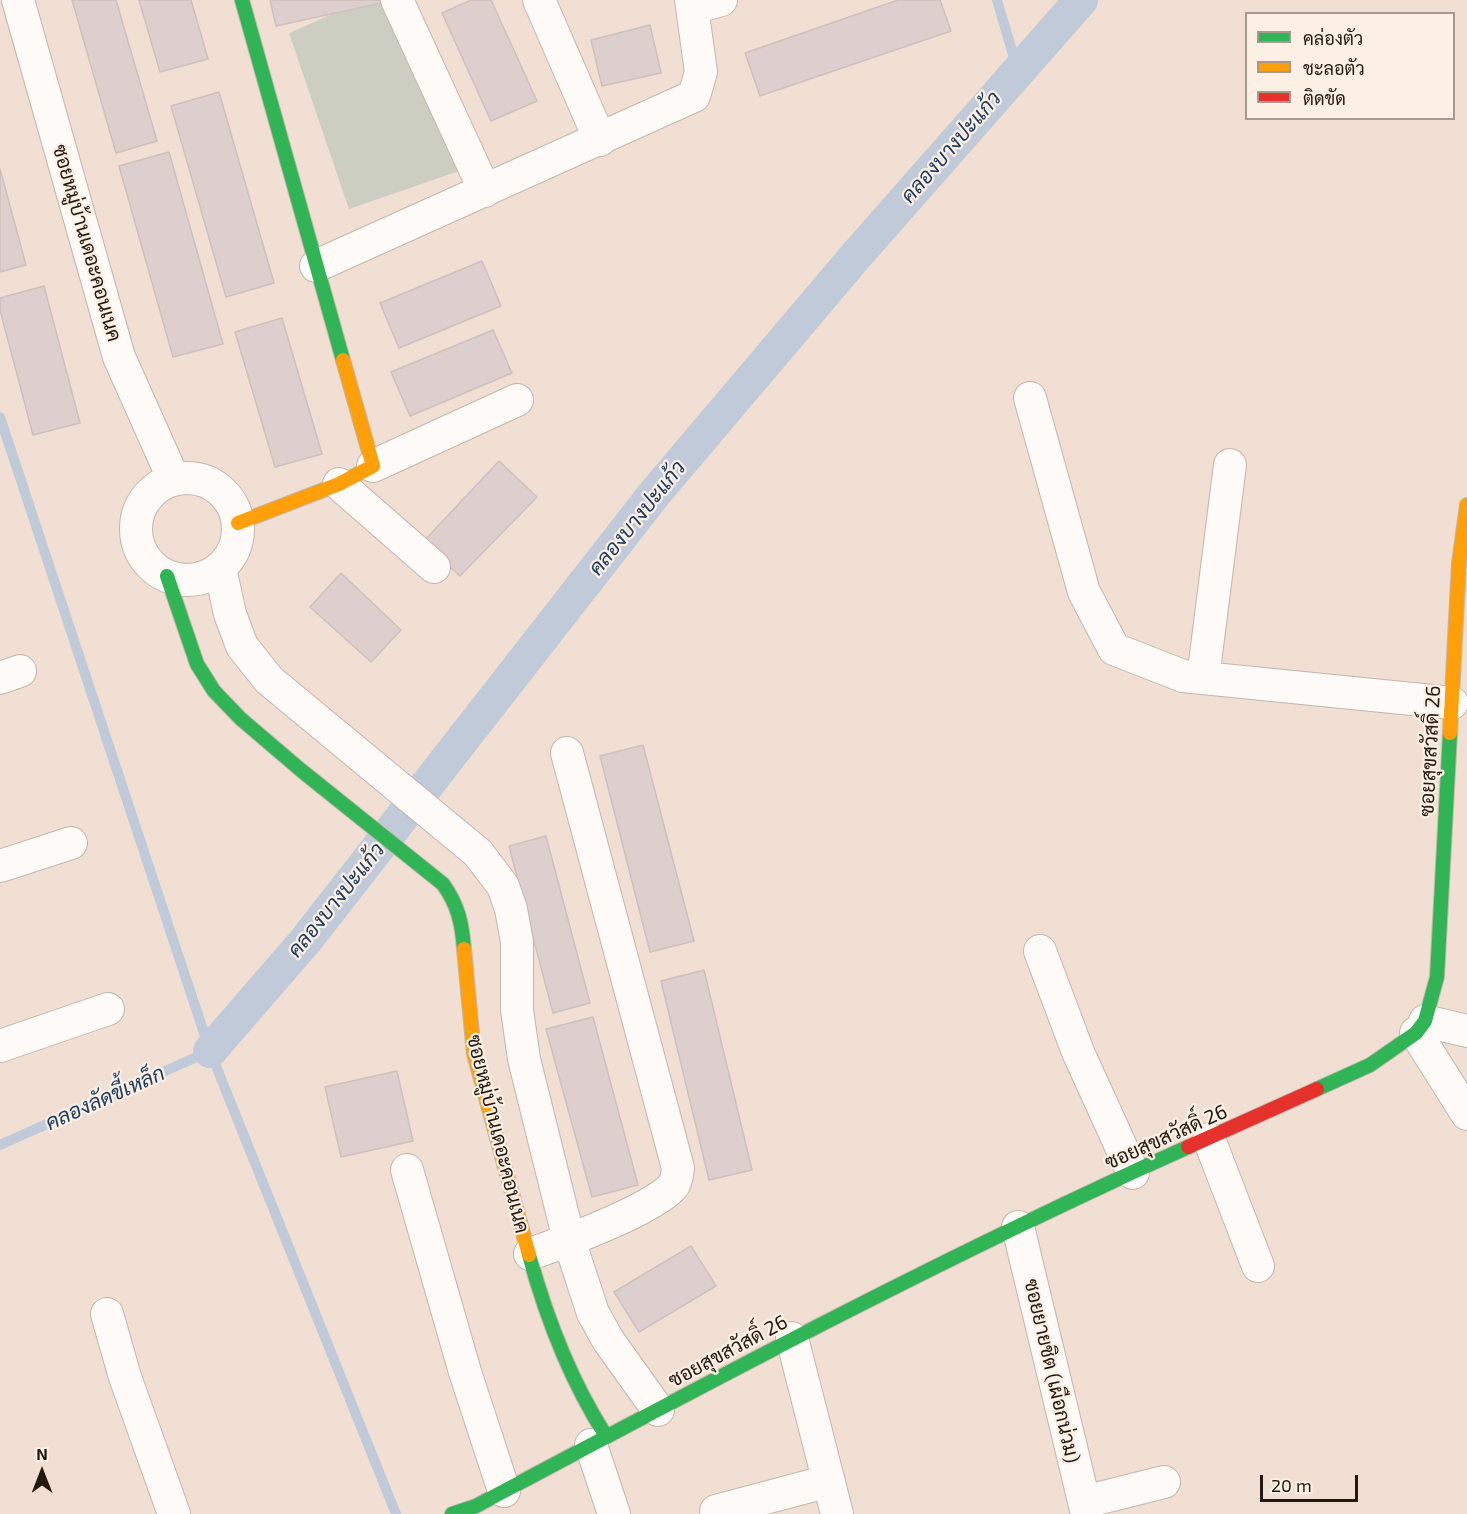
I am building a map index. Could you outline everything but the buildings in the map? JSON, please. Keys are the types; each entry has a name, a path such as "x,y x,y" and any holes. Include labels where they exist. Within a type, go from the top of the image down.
{"street":[{"name":"ซอยหมู่บ้านเดอะคอนเนค","path":"18,0 119,357 174,480 155,489 142,506 136,526 138,546 150,564 166,576 197,664 214,691 241,719 302,771 443,884 455,901 461,918 474,1053 530,1254 567,1372 598,1441"},
{"path":"242,0 373,466"},
{"path":"397,0 485,191"},
{"path":"539,0 600,140"},
{"path":"315,266 694,96 701,72 702,3"},
{"path":"1030,398 1084,592 1114,649 1183,676 1452,703"},
{"path":"238,523 339,483 518,400"},
{"path":"1203,678 1230,465"},
{"path":"166,576 187,580 205,577 220,568 232,555 236,544 238,523 233,506 222,492 208,483 191,479 174,480"},
{"path":"339,483 434,567"},
{"name":"ซอยสุขสวัสดิ์ 26","path":"452,1514 476,1506 792,1338 1018,1227 1370,1065 1421,1027 1437,977 1452,703 1461,660 1459,563 1467,505"},
{"path":"220,568 230,614 242,646 269,680 478,853 503,886 518,942 517,1010 524,1059 569,1240 593,1313 608,1340 658,1410"},
{"path":"530,1254 569,1240 662,1196 675,1183 678,1168 567,753"},
{"path":"0,866 71,843"},
{"path":"1040,951 1078,1052 1133,1173"},
{"path":"0,1046 108,1009"},
{"path":"1421,1027 1467,1030"},
{"path":"1421,1027 1467,1114"},
{"path":"1209,1139 1258,1266"},
{"path":"407,1170 465,1372 504,1491"},
{"name":"ซอยยายชิต (เผือกน่วม)","path":"1018,1227 1085,1508"},
{"path":"107,1314 125,1377 174,1514"},
{"path":"792,1338 837,1514"},
{"path":"598,1441 614,1514"},
{"path":"716,1511 829,1481"},
{"path":"1085,1508 1164,1482"}],"shaded area":[{"path":"365,0 382,0 462,170 349,209 289,33"}],"waterway":[{"path":"997,0 1018,71"},
{"name":"คลองบางปะแก้ว","path":"210,1051 306,940 655,493 854,258 1081,0"},
{"path":"0,417 210,1051 396,1514"},
{"name":"คลองลัดขี้เหล็ก","path":"0,1145 210,1051"}],"traffic: fast":[{"path":"242,0 343,360"},
{"path":"167,576 197,664 214,691 241,719 302,771 443,884 458,915 464,949"},
{"path":"1317,1089 1370,1065 1416,1033 1425,1021 1437,977 1450,733"},
{"path":"452,1514 476,1506 740,1366 918,1276 1188,1147"},
{"path":"529,1255 561,1349 581,1393 606,1436"}],"traffic: slow":[{"path":"238,523 339,484 373,466 343,360"},
{"path":"1450,733 1459,563 1467,505"},
{"path":"464,949 474,1054 529,1255"}],"traffic: jam":[{"path":"1188,1147 1317,1089"}]}
